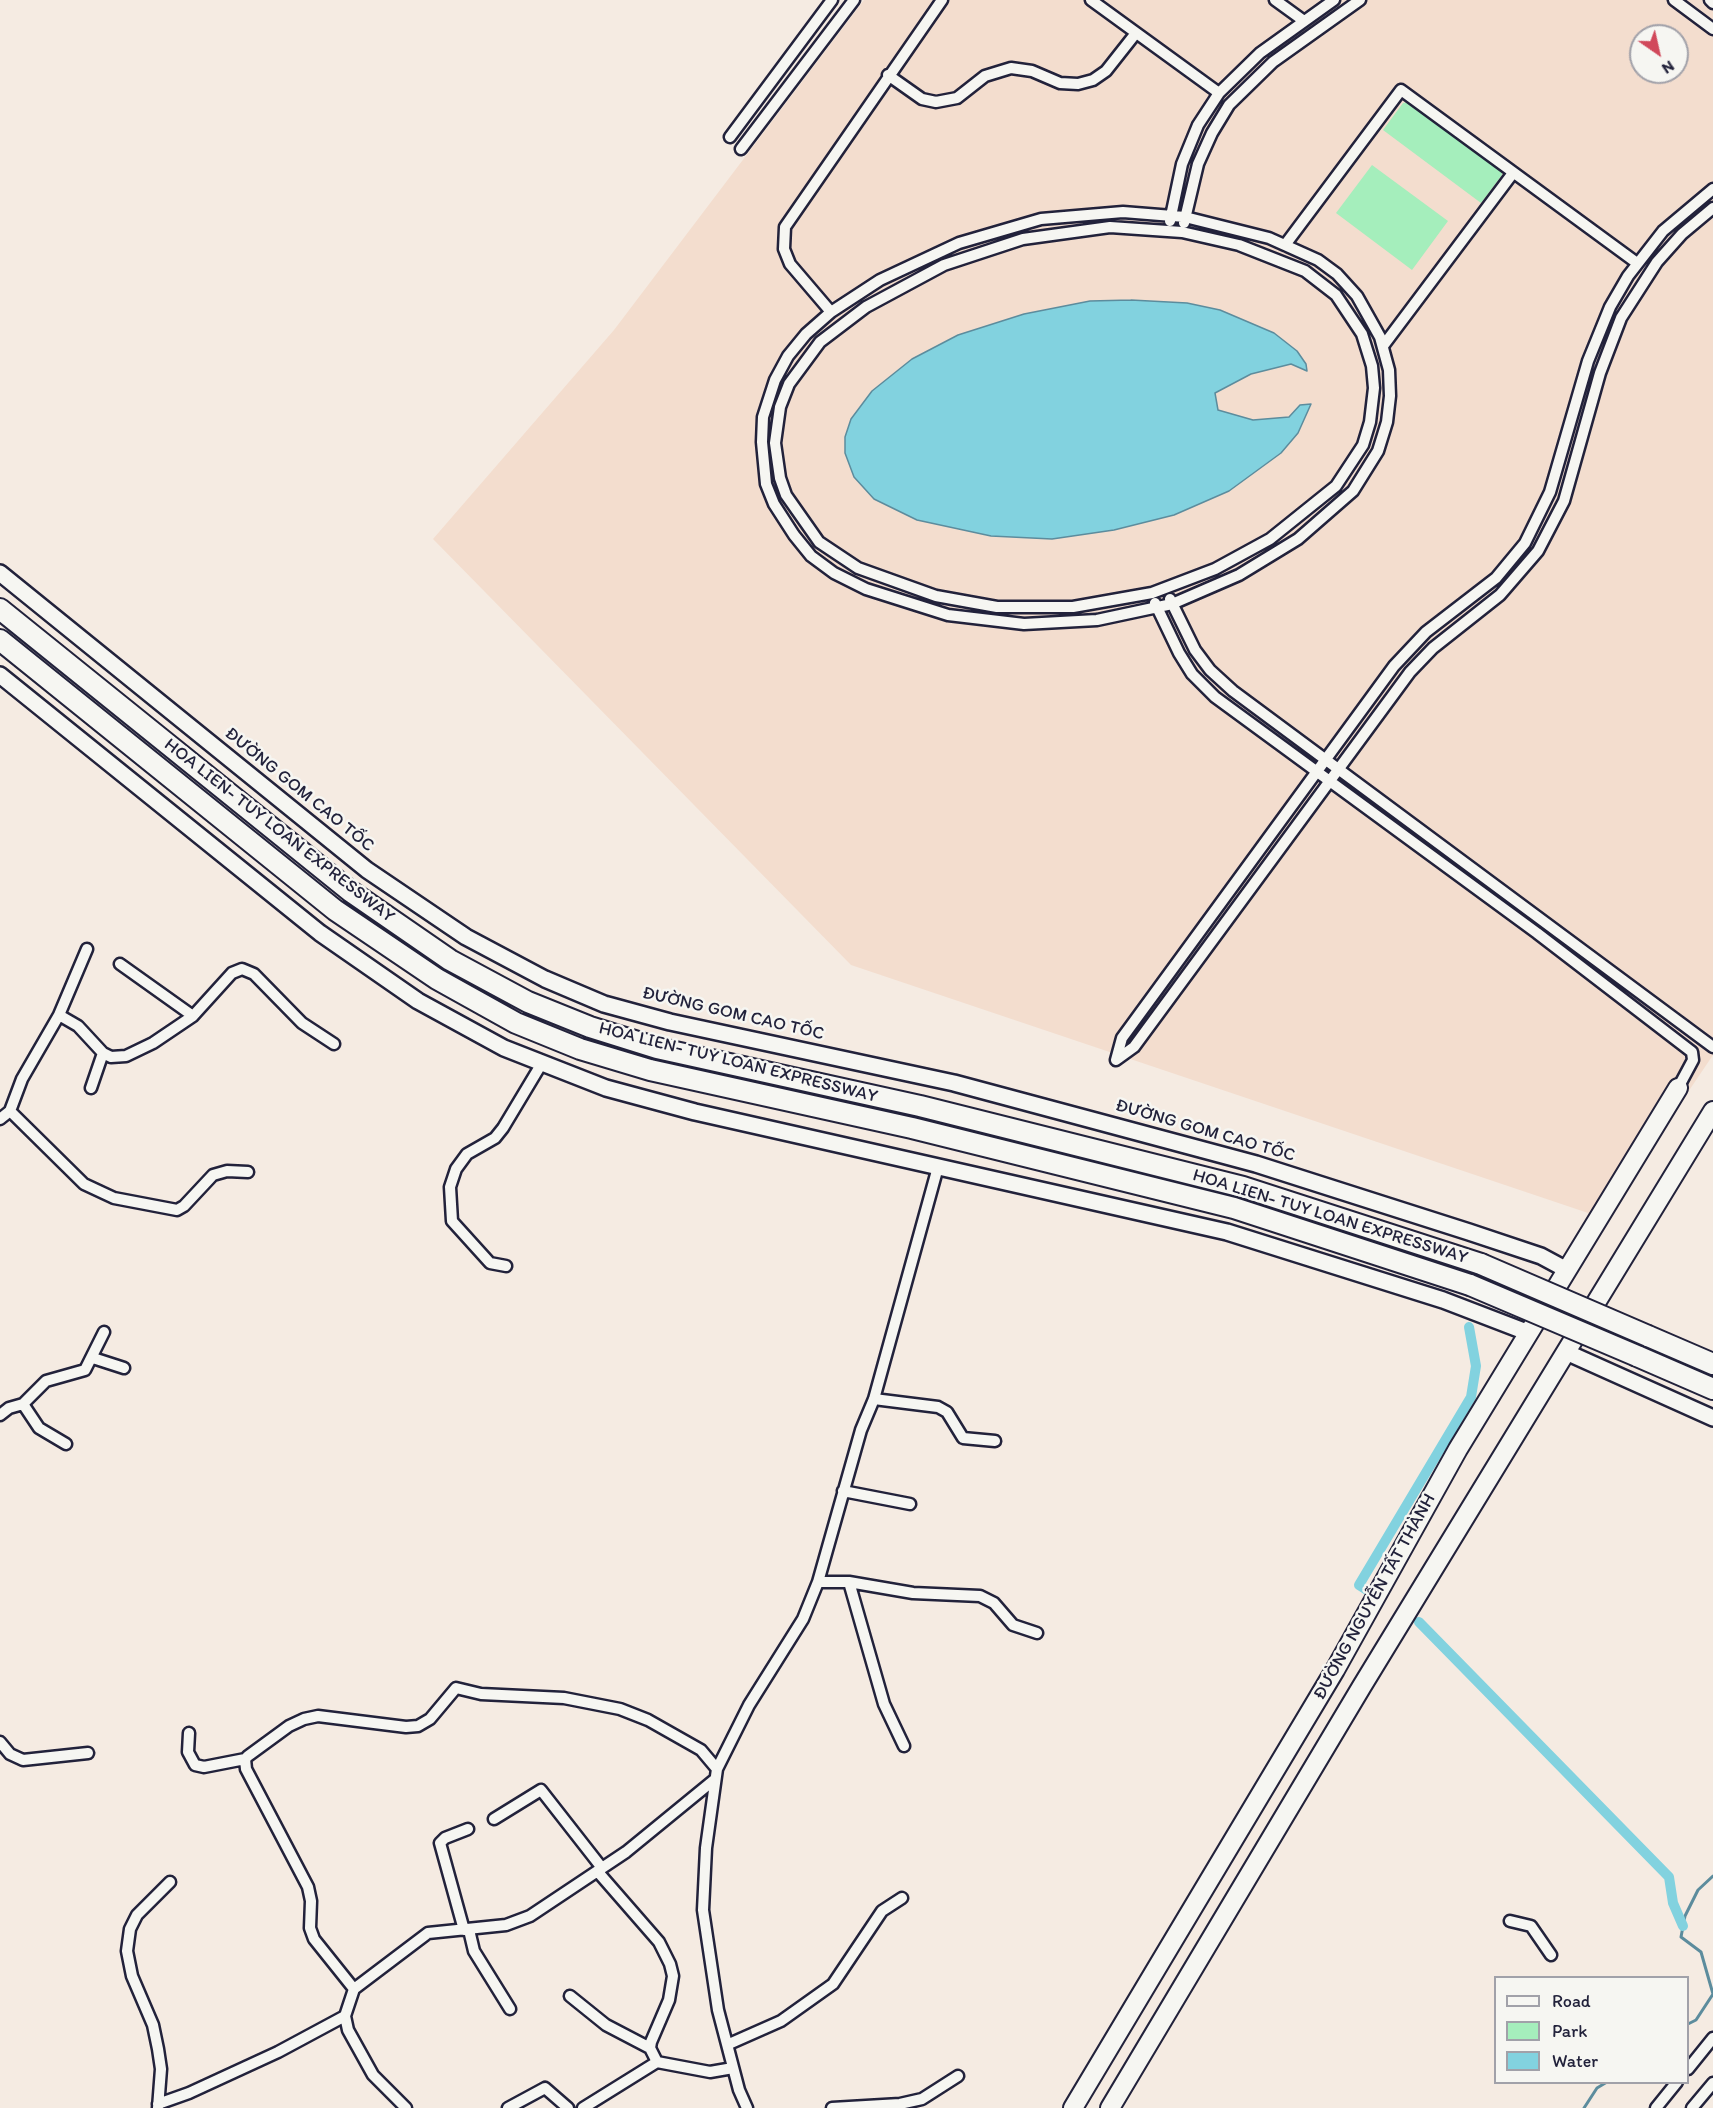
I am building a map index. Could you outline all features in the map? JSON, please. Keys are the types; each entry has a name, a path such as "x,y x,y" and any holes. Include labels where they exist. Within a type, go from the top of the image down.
{"highway":[{"name":"HOA LIEN- TUY LOAN EXPRESSWAY","path":"0,609 350,891 450,960 528,1002 590,1028 657,1048 920,1106 1243,1187 1481,1264 1713,1364"},
{"name":"HOA LIEN- TUY LOAN EXPRESSWAY","path":"0,640 335,910 437,979 516,1023 580,1049 650,1070 912,1128 1234,1208 1470,1285 1713,1389"}],"main road":[{"name":"ĐƯỜNG GOM CAO TỐC","path":"0,573 366,870 466,937 545,979 604,1004 670,1022 954,1083 1256,1164 1510,1246 1567,1270"},
{"path":"0,675 320,933 418,1001 504,1048 606,1088 683,1109 1227,1232 1443,1300 1528,1334"},
{"name":"ĐƯỜNG NGUYỄN TẤT THÀNH","path":"1073,2108 1335,1670 1458,1449 1678,1088"},
{"name":"ĐƯỜNG NGUYỄN TẤT THÀNH","path":"1110,2108 1362,1686 1713,1111"},
{"path":"1566,1352 1713,1418"},
{"path":"1335,1670 1362,1686"},
{"path":"1184,1924 1211,1940"}],"street":[{"path":"730,136 832,0"},
{"path":"741,149 854,0"},
{"path":"831,312 790,264 784,249 785,227 942,0"},
{"path":"1091,0 1219,93"},
{"path":"1275,0 1304,21"},
{"path":"1169,230 1185,157 1198,125 1219,93 1254,58 1334,0"},
{"path":"1182,232 1201,156 1229,105 1273,62 1360,0"},
{"path":"1674,0 1713,29"},
{"path":"888,75 922,99 936,102 957,98 985,75 1011,68 1032,71 1060,83 1078,84 1093,80 1106,71 1136,33"},
{"path":"1285,244 1401,90 1637,263"},
{"path":"1383,346 1513,172"},
{"path":"1713,189 1673,220 1637,263 1610,307 1592,348 1555,478 1540,518 1525,543 1491,583 1426,632 1402,657 1122,1038 1116,1060 1134,1047 1417,663 1500,595 1538,551 1564,501 1600,373 1621,318 1657,262 1682,234 1713,208"},
{"path":"1095,213 1185,217 1218,223 1285,244 1318,260 1344,281 1369,312 1383,346 1390,379 1387,422 1378,451 1360,482 1333,510 1283,549 1239,575 1172,604 1106,619 1056,624 1005,623 948,615 867,589 834,573 811,556 774,504 766,484 762,451 763,417 778,374 806,334 831,312 880,280 934,253 1014,225 1095,213"},
{"path":"1110,227 1169,230 1208,236 1267,254 1317,278 1344,305 1362,334 1372,366 1374,388 1370,422 1363,445 1344,476 1328,495 1256,548 1215,569 1166,589 1091,605 1046,609 997,607 951,600 912,589 864,571 819,542 786,495 776,451 777,421 784,396 804,361 842,323 891,292 944,265 1023,238 1110,227"},
{"path":"762,451 776,451"},
{"path":"1166,589 1195,650 1218,678 1338,770 1713,1047"},
{"path":"1152,593 1179,653 1199,682 1223,703 1329,783 1537,933 1692,1052 1693,1060 1678,1088"},
{"path":"948,615 951,600"},
{"path":"0,1119 10,1111 22,1079 59,1015 87,949"},
{"path":"120,964 193,1016"},
{"path":"59,1015 78,1026 103,1053 111,1057 126,1056 193,1016 232,974 242,969 248,970 262,981 295,1018 334,1044"},
{"path":"91,1089 103,1053"},
{"path":"506,1266 490,1263 452,1221 450,1187 456,1169 467,1154 495,1138 503,1128 542,1063"},
{"path":"10,1111 84,1184 114,1198 177,1209 184,1206 213,1175 227,1171 248,1172"},
{"path":"747,2108 733,2068 729,2044 718,2010 703,1910 705,1858 714,1780 717,1768 744,1715 803,1619 818,1582 861,1430 874,1399 938,1167"},
{"path":"0,1415 9,1408 23,1404 46,1381 85,1370 104,1332"},
{"path":"93,1358 124,1368"},
{"path":"874,1399 938,1407 947,1412 963,1438 995,1441"},
{"path":"23,1404 39,1428 66,1443"},
{"path":"843,1491 910,1504"},
{"path":"818,1582 849,1582 913,1593 980,1596 994,1603 1013,1625 1037,1633"},
{"path":"849,1582 884,1704 904,1746"},
{"path":"189,1733 188,1752 195,1765 204,1767 245,1759 278,1732 310,1717 328,1716 396,1726 418,1726 430,1719 456,1688 481,1694 564,1698 620,1709 648,1720 701,1750 717,1768"},
{"path":"0,1742 10,1754 22,1760 88,1753"},
{"path":"245,1759 246,1769 308,1887 311,1900 310,1928 314,1939 354,1989"},
{"path":"406,2108 373,2075 348,2031 345,2016 354,1989 428,1933 443,1930 467,1930 522,1920 600,1870 714,1780"},
{"path":"494,1819 535,1792 541,1791 600,1870 659,1942 670,1964 672,1988 650,2048"},
{"path":"468,1829 445,1838 440,1843 474,1951 510,2009"},
{"path":"170,1882 137,1915 129,1929 127,1951 132,1976 153,2025 159,2049 158,2106 278,2052 345,2016"},
{"path":"729,2044 781,2021 833,1984 882,1911 902,1898"},
{"path":"1510,1921 1531,1926 1551,1955"},
{"path":"570,1996 606,2025 650,2048 657,2062"},
{"path":"1689,2068 1713,2038"},
{"path":"583,2108 657,2062 710,2072 733,2068"},
{"path":"832,2108 900,2104 922,2099 958,2076"},
{"path":"1692,2108 1713,2083"},
{"path":"1656,2108 1675,2084"},
{"path":"508,2108 545,2088 568,2108"}],"shaded area":[{"path":"864,0 1713,0 1713,1055 1603,1218 851,965 433,539 614,330"}],"green space":[{"path":"1407,102 1502,171 1502,175 1481,203 1383,130 1403,103"},
{"path":"1372,165 1448,221 1412,270 1336,213"}],"water":[{"path":"1131,300 1187,303 1220,310 1274,333 1297,351 1306,364 1307,371 1291,364 1251,374 1215,393 1218,410 1253,420 1289,417 1300,405 1311,404 1298,433 1281,453 1229,491 1174,515 1114,530 1052,539 991,536 917,520 874,499 854,477 845,453 845,437 851,419 872,391 912,359 958,335 1024,314 1090,301"}],"waterway":[{"path":"1367,1590 1359,1585 1471,1397 1476,1366 1469,1327"},
{"path":"1419,1622 1669,1877 1673,1903 1683,1926"},
{"path":"1689,2024 1696,2020 1713,1994 1701,1952 1681,1937 1685,1916 1698,1890 1713,1876"},
{"path":"1584,2108 1597,2088 1604,2084"}]}
